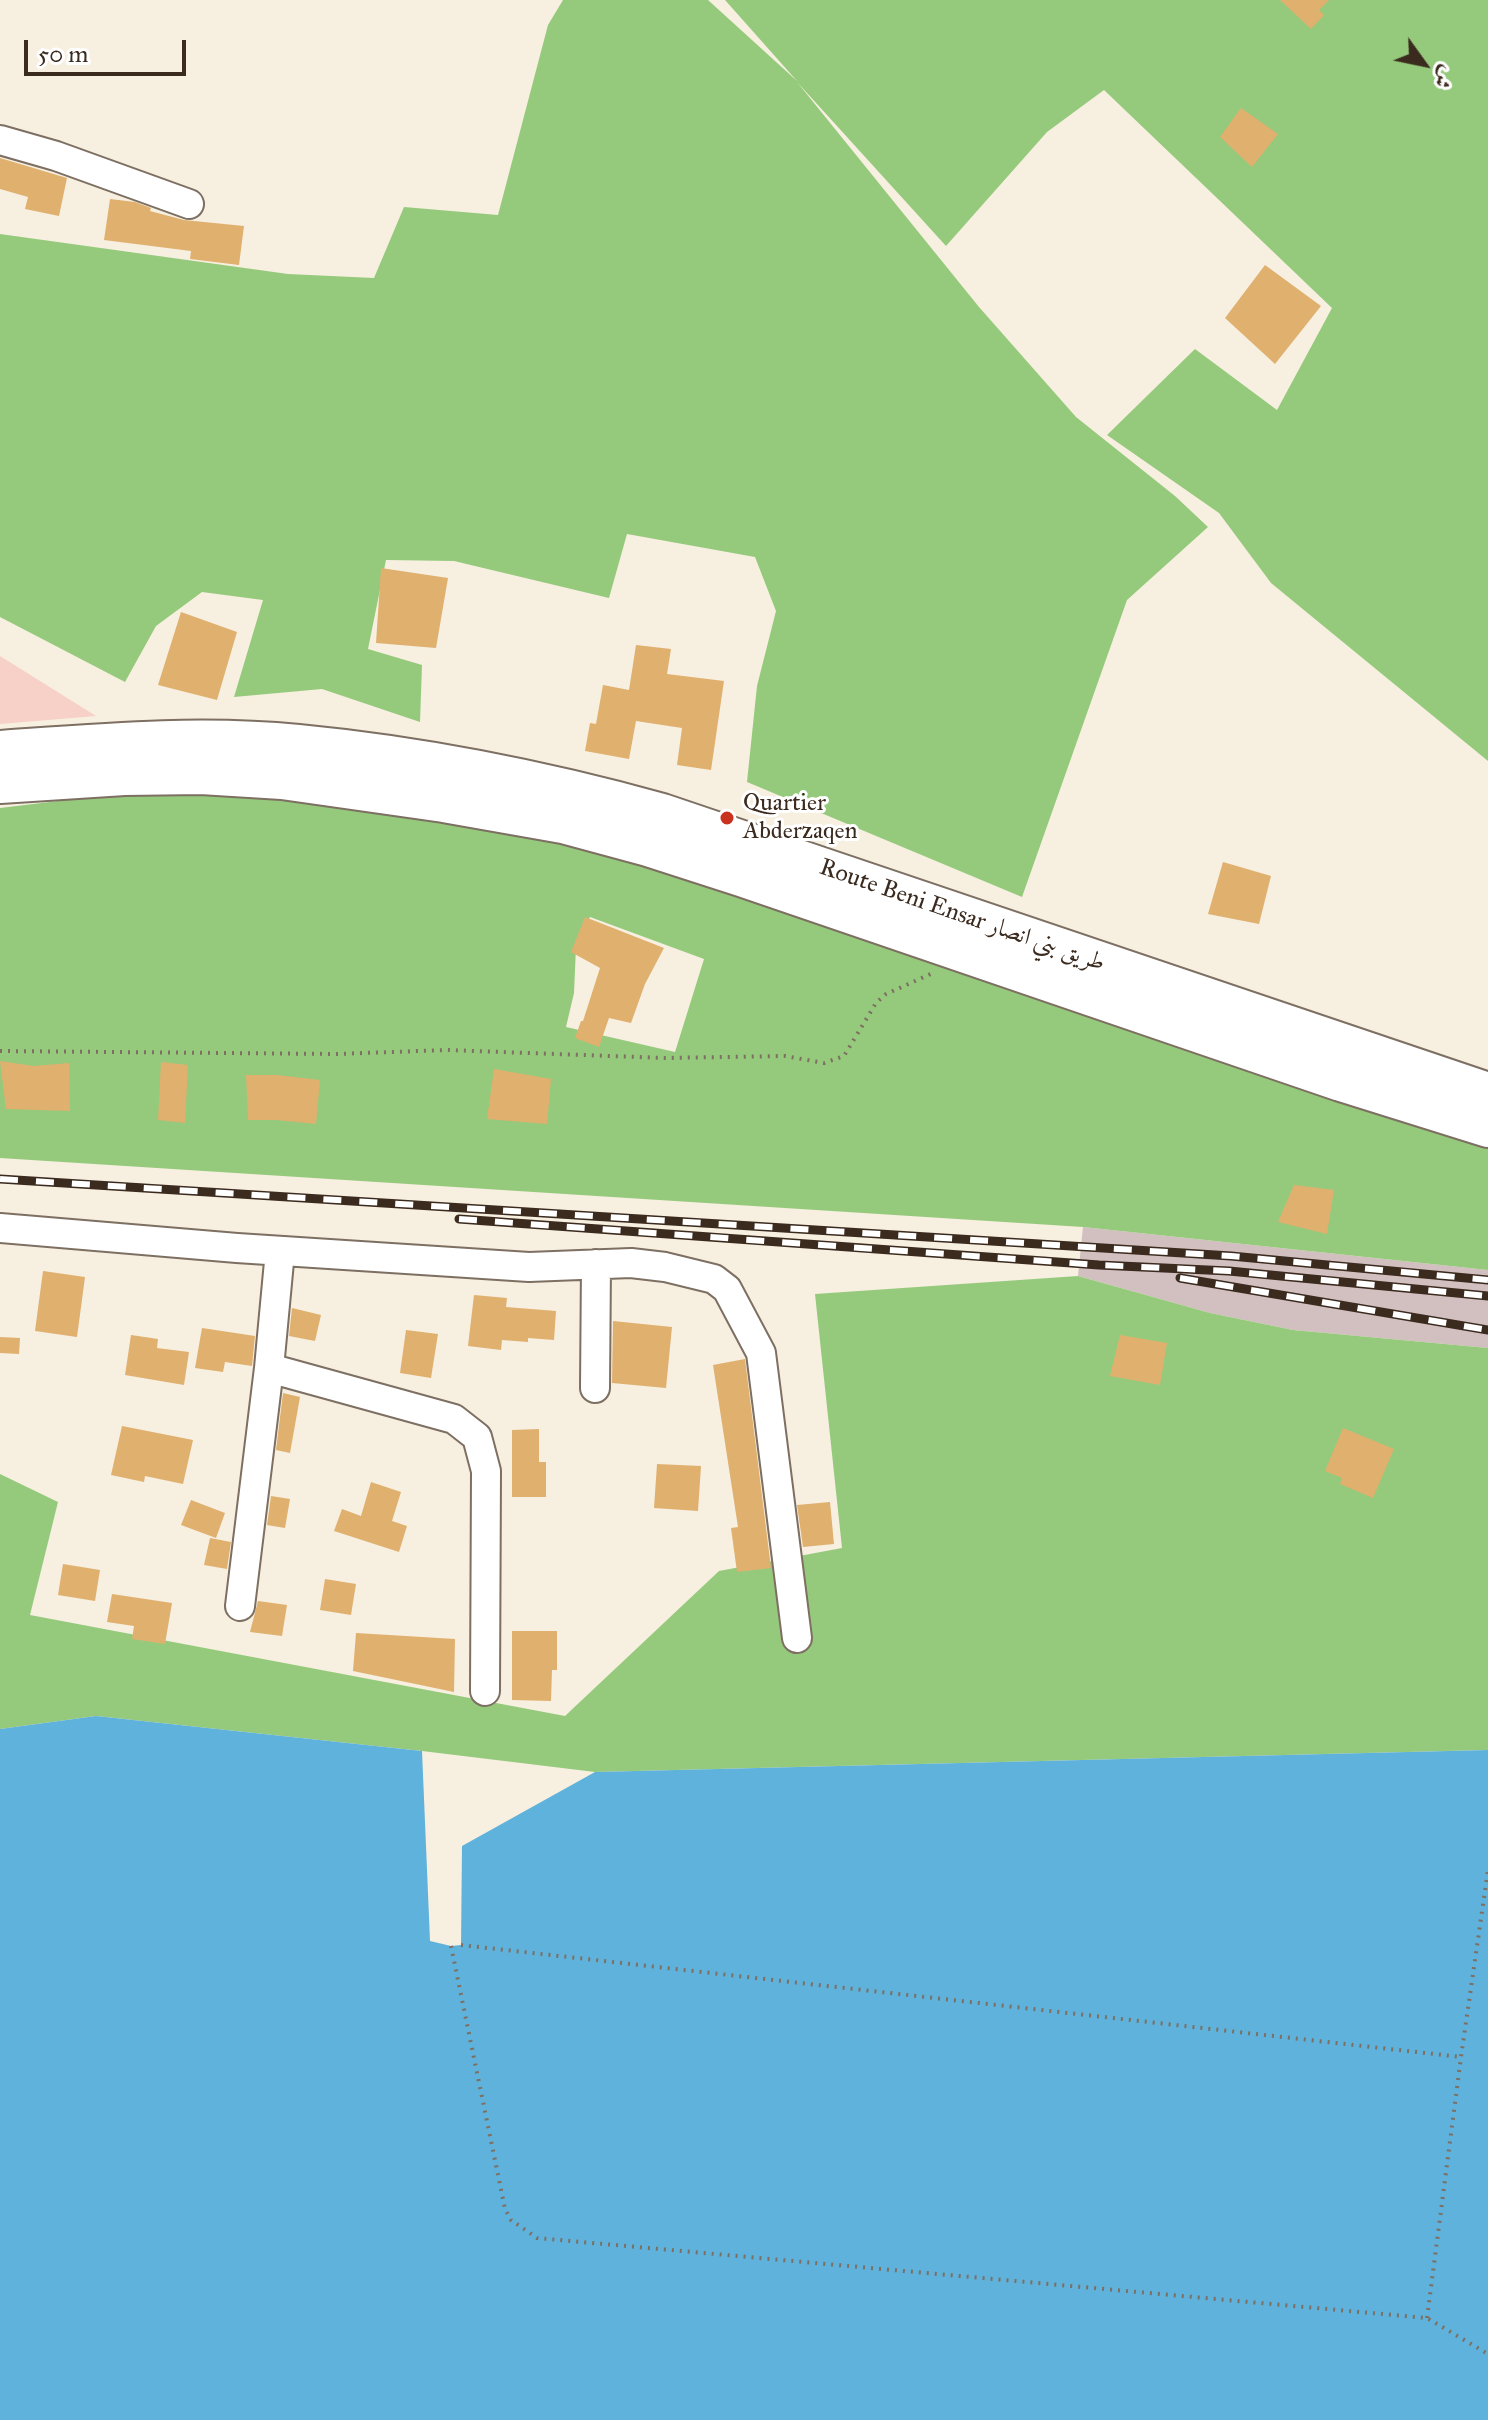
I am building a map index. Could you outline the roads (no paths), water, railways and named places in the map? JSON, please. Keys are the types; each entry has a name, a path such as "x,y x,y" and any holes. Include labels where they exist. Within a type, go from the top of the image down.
{"highway":[{"name":"Route Beni Ensar طريق بني انصار","path":"0,751 133,741 297,744 464,767 537,782 662,814 1488,1093"},
{"name":"Route Beni Ensar طريق بني انصار","path":"0,783 124,775 201,774 282,779 563,823 648,846 1341,1081 1488,1127"}],"street":[{"path":"0,140 56,156 189,204"},
{"path":"0,1228 529,1267 631,1263 714,1279 727,1289 761,1353 797,1638"},
{"path":"240,1606 280,1251"},
{"path":"595,1388 596,1264"},
{"path":"269,1368 454,1419 477,1437 486,1471 485,1691"}],"water":[{"path":"96,1716 422,1751 430,1941 451,1946 461,1945 462,1846 595,1772 1488,1750 1488,2420 0,2420 0,1729"}],"railway":[{"path":"0,1179 1231,1256 1488,1280"},
{"path":"459,1219 1099,1265 1229,1271 1488,1296"},
{"path":"1180,1278 1488,1330"}],"place":[{"name":"Quartier Abderzaqen","path":"727,818"}]}
